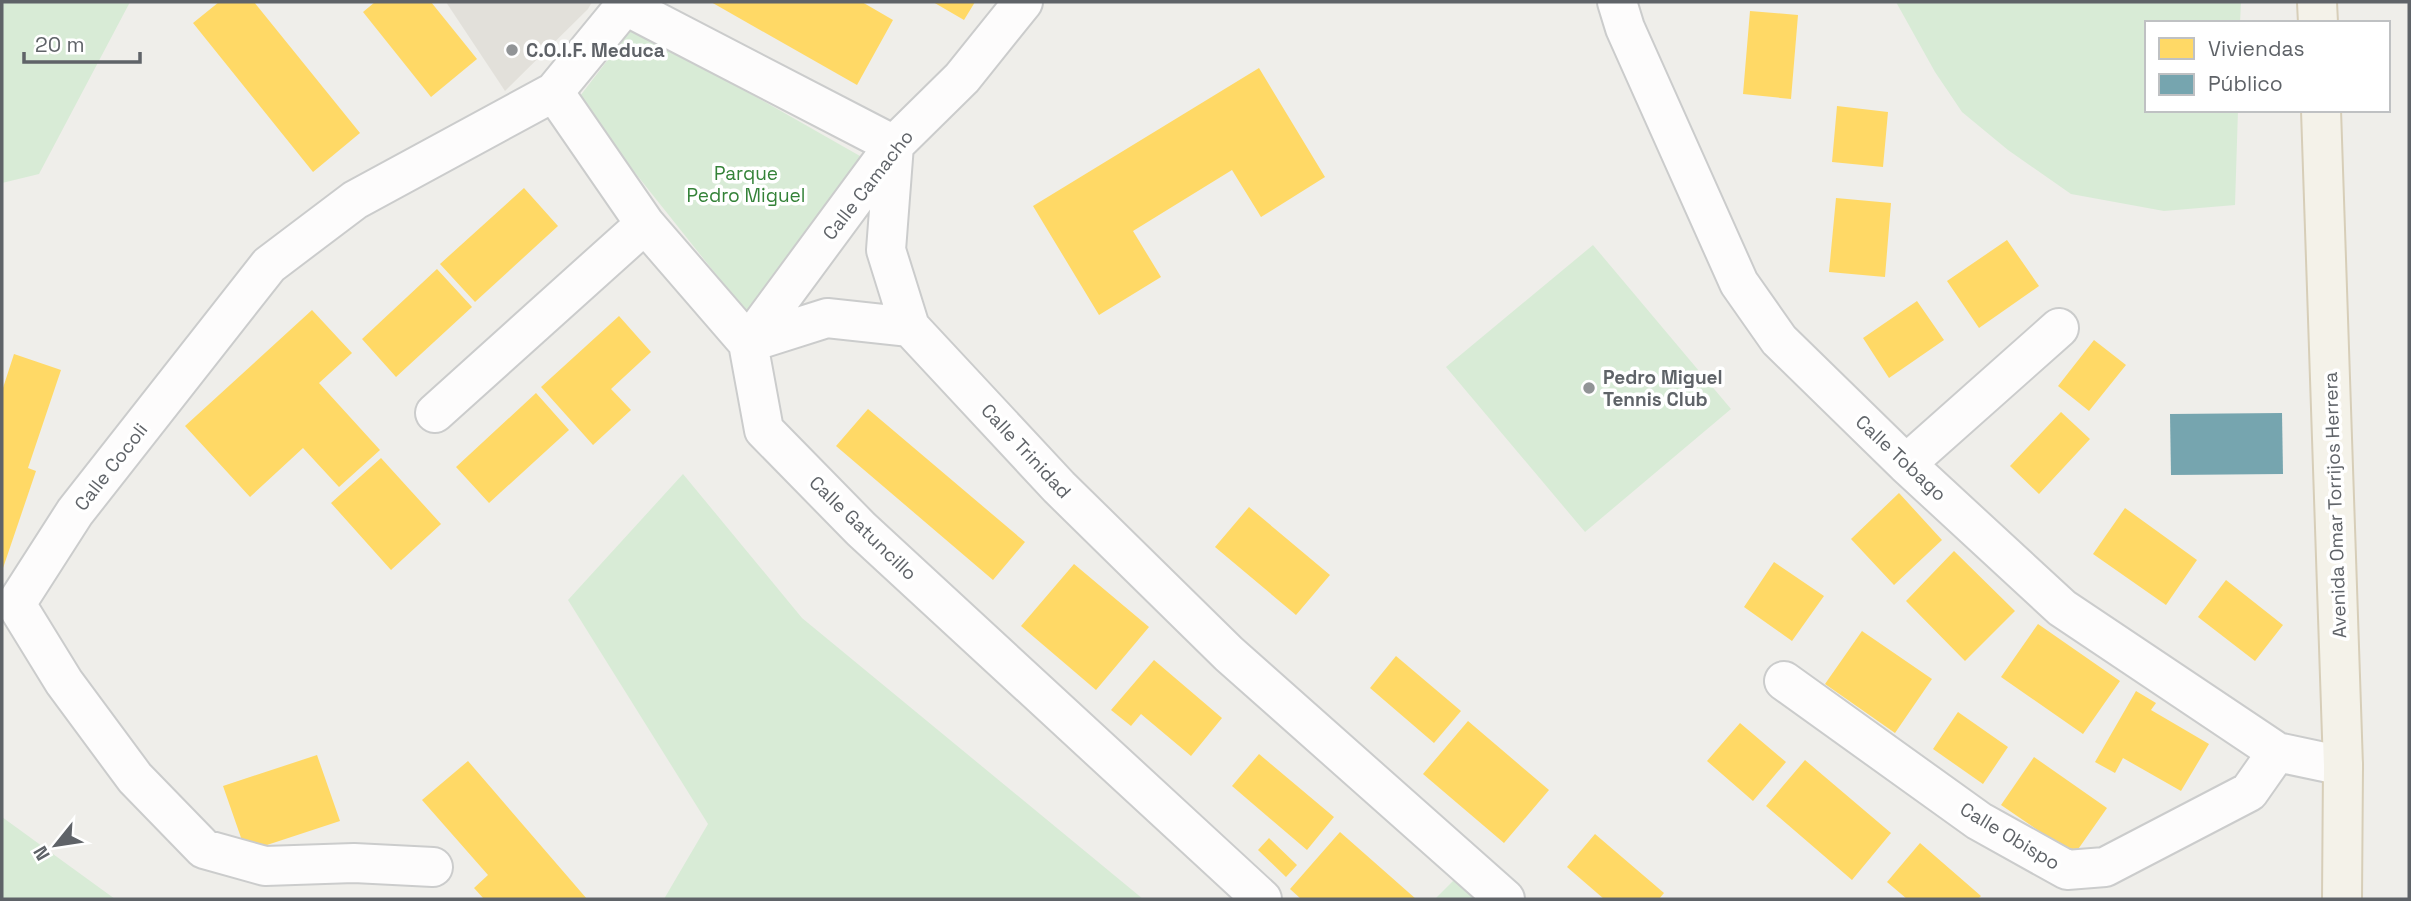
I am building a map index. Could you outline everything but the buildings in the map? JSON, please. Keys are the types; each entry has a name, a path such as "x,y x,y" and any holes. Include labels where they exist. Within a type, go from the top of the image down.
{"main road":[{"path":"2318,2 2318,21"},
{"name":"Avenida Omar Torrijos Herrera","path":"2321,112 2343,766 2342,899"}],"street":[{"name":"Calle Camacho","path":"748,343 894,145 962,78 1023,2"},
{"name":"Calle Tobago","path":"1617,2 1625,28 1738,283 1779,340 1906,464 2062,608 2277,752 2343,766"},
{"path":"627,4 894,145"},
{"name":"Calle Cocoli","path":"433,867 354,863 265,866 205,849 135,778 64,682 9,601 75,512 270,265 355,200 554,92 627,4"},
{"path":"554,92 645,224 748,343 827,318 910,327"},
{"name":"Calle Trinidad","path":"894,145 886,250 910,327 1059,487 1228,654 1505,899"},
{"path":"435,413 645,224"},
{"path":"1906,464 2059,328"},
{"name":"Calle Gatuncillo","path":"748,343 764,430 861,528 1262,899"},
{"name":"Calle Obispo","path":"1784,681 1979,821 2067,870 2105,867 2249,792 2277,752"}],"shaded area":[{"name":"C.O.I.F. Meduca","path":"446,2 592,2 505,91"}],"green space":[{"path":"2,2 130,2 39,174 2,183"},
{"path":"1896,2 2241,2 2240,21 2145,21 2145,112 2238,112 2235,205 2164,211 2071,194 2008,150 1962,112 1935,72"},
{"name":"Parque Pedro Miguel","path":"633,27 867,160 746,312 577,100"},
{"name":"Pedro Miguel Tennis Club","path":"1593,245 1731,409 1585,532 1446,367"},
{"path":"683,474 802,618 1143,899 664,899 708,824 568,600"},
{"path":"2,817 115,899 2,899"},
{"path":"1461,873 1488,899 1435,899"}],"place":[{"name":"C.O.I.F. Meduca","path":"512,50"},
{"name":"Pedro Miguel Tennis Club","path":"1589,388"}]}
